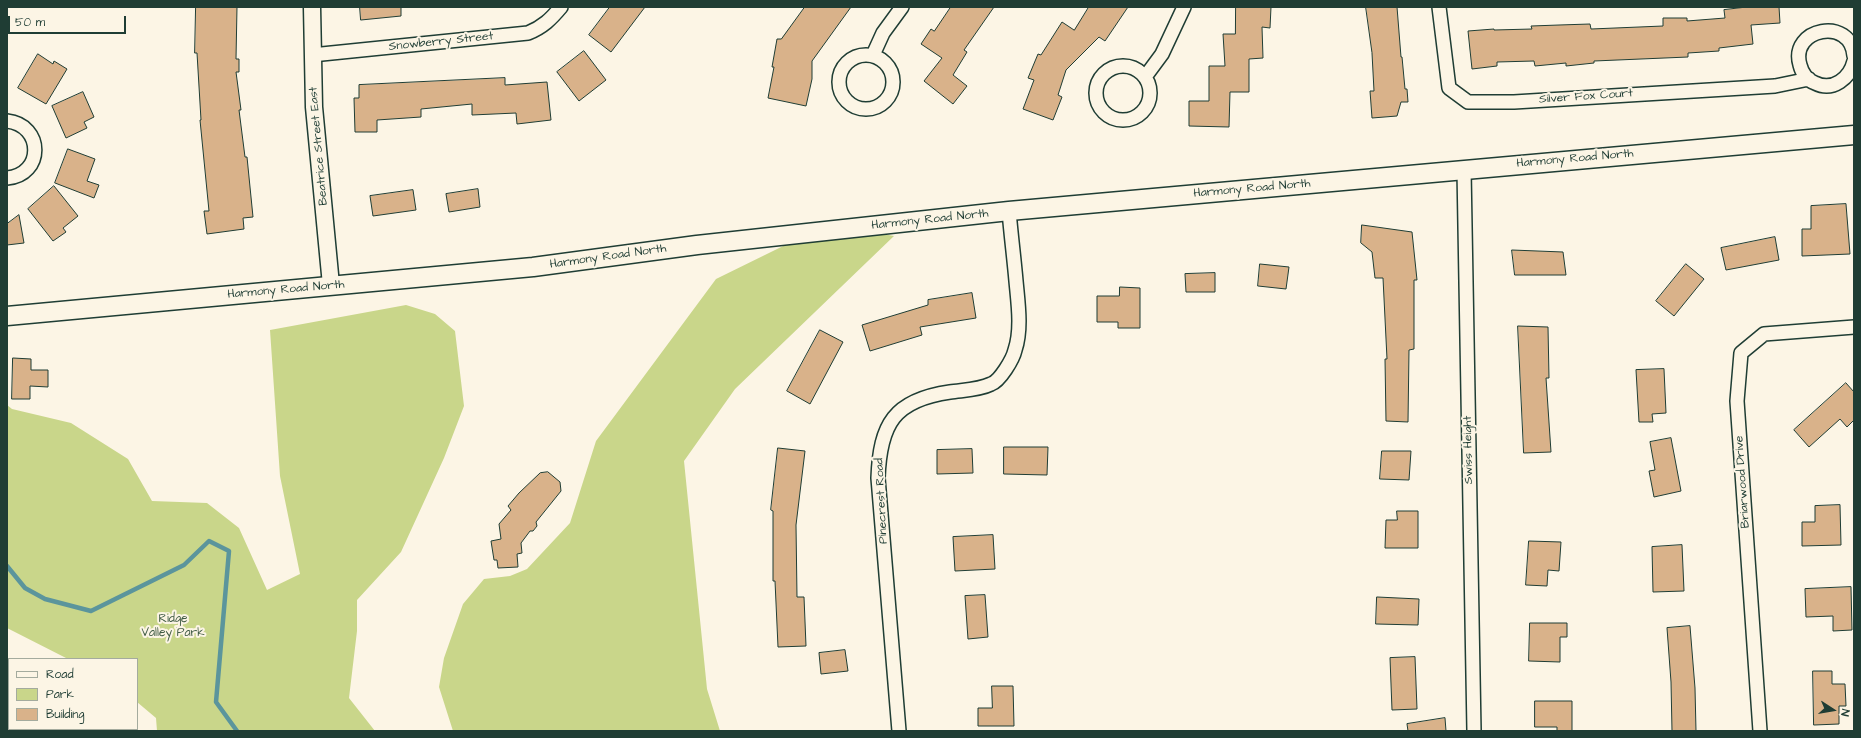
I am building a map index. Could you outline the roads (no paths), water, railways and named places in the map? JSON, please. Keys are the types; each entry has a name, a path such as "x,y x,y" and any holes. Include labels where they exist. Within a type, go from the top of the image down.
{"main road":[{"name":"Harmony Road North","path":"7,316 533,267 697,245 1009,211 1854,135"}],"street":[{"name":"Beatrice Street East","path":"312,7 314,107 331,285"},
{"name":"Snowberry Street","path":"312,55 528,33 541,28 552,19 561,7"},
{"path":"874,55 883,33 902,7"},
{"path":"1145,77 1162,54 1184,7"},
{"name":"Silver Fox Court","path":"1439,7 1449,88 1468,102 1514,102 1775,86 1809,79 1820,85 1833,85 1841,82 1848,76 1854,61"},
{"path":"1809,79 1802,72 1799,63 1799,53 1806,40 1817,32 1827,30 1836,32 1844,37 1850,43 1854,56"},
{"path":"858,55 874,55 887,64 891,70 893,78 891,94 880,105 865,110 850,105 841,93 838,78 845,63 851,58 858,55"},
{"path":"1121,66 1130,67 1138,70 1145,77 1149,89 1148,103 1144,110 1137,116 1129,120 1111,118 1098,106 1096,97 1097,84 1105,73 1112,68 1121,66"},
{"path":"7,121 22,126 29,132 34,140 35,150 34,159 22,174 13,178 7,178"},
{"name":"Swiss Height","path":"1464,170 1474,731"},
{"name":"Pinecrest Road","path":"899,731 878,478 879,454 884,432 895,414 906,406 933,394 993,384 1005,370 1016,350 1019,327 1018,300 1009,211"},
{"name":"Briarwood Drive","path":"1760,731 1737,401 1741,353 1764,334 1854,327"}],"waterway":[{"path":"7,566 25,588 45,599 91,611 184,565 209,541 229,551 216,702 237,731"}],"park label":[{"name":"Ridge Valley Park","path":"173,626"}]}
